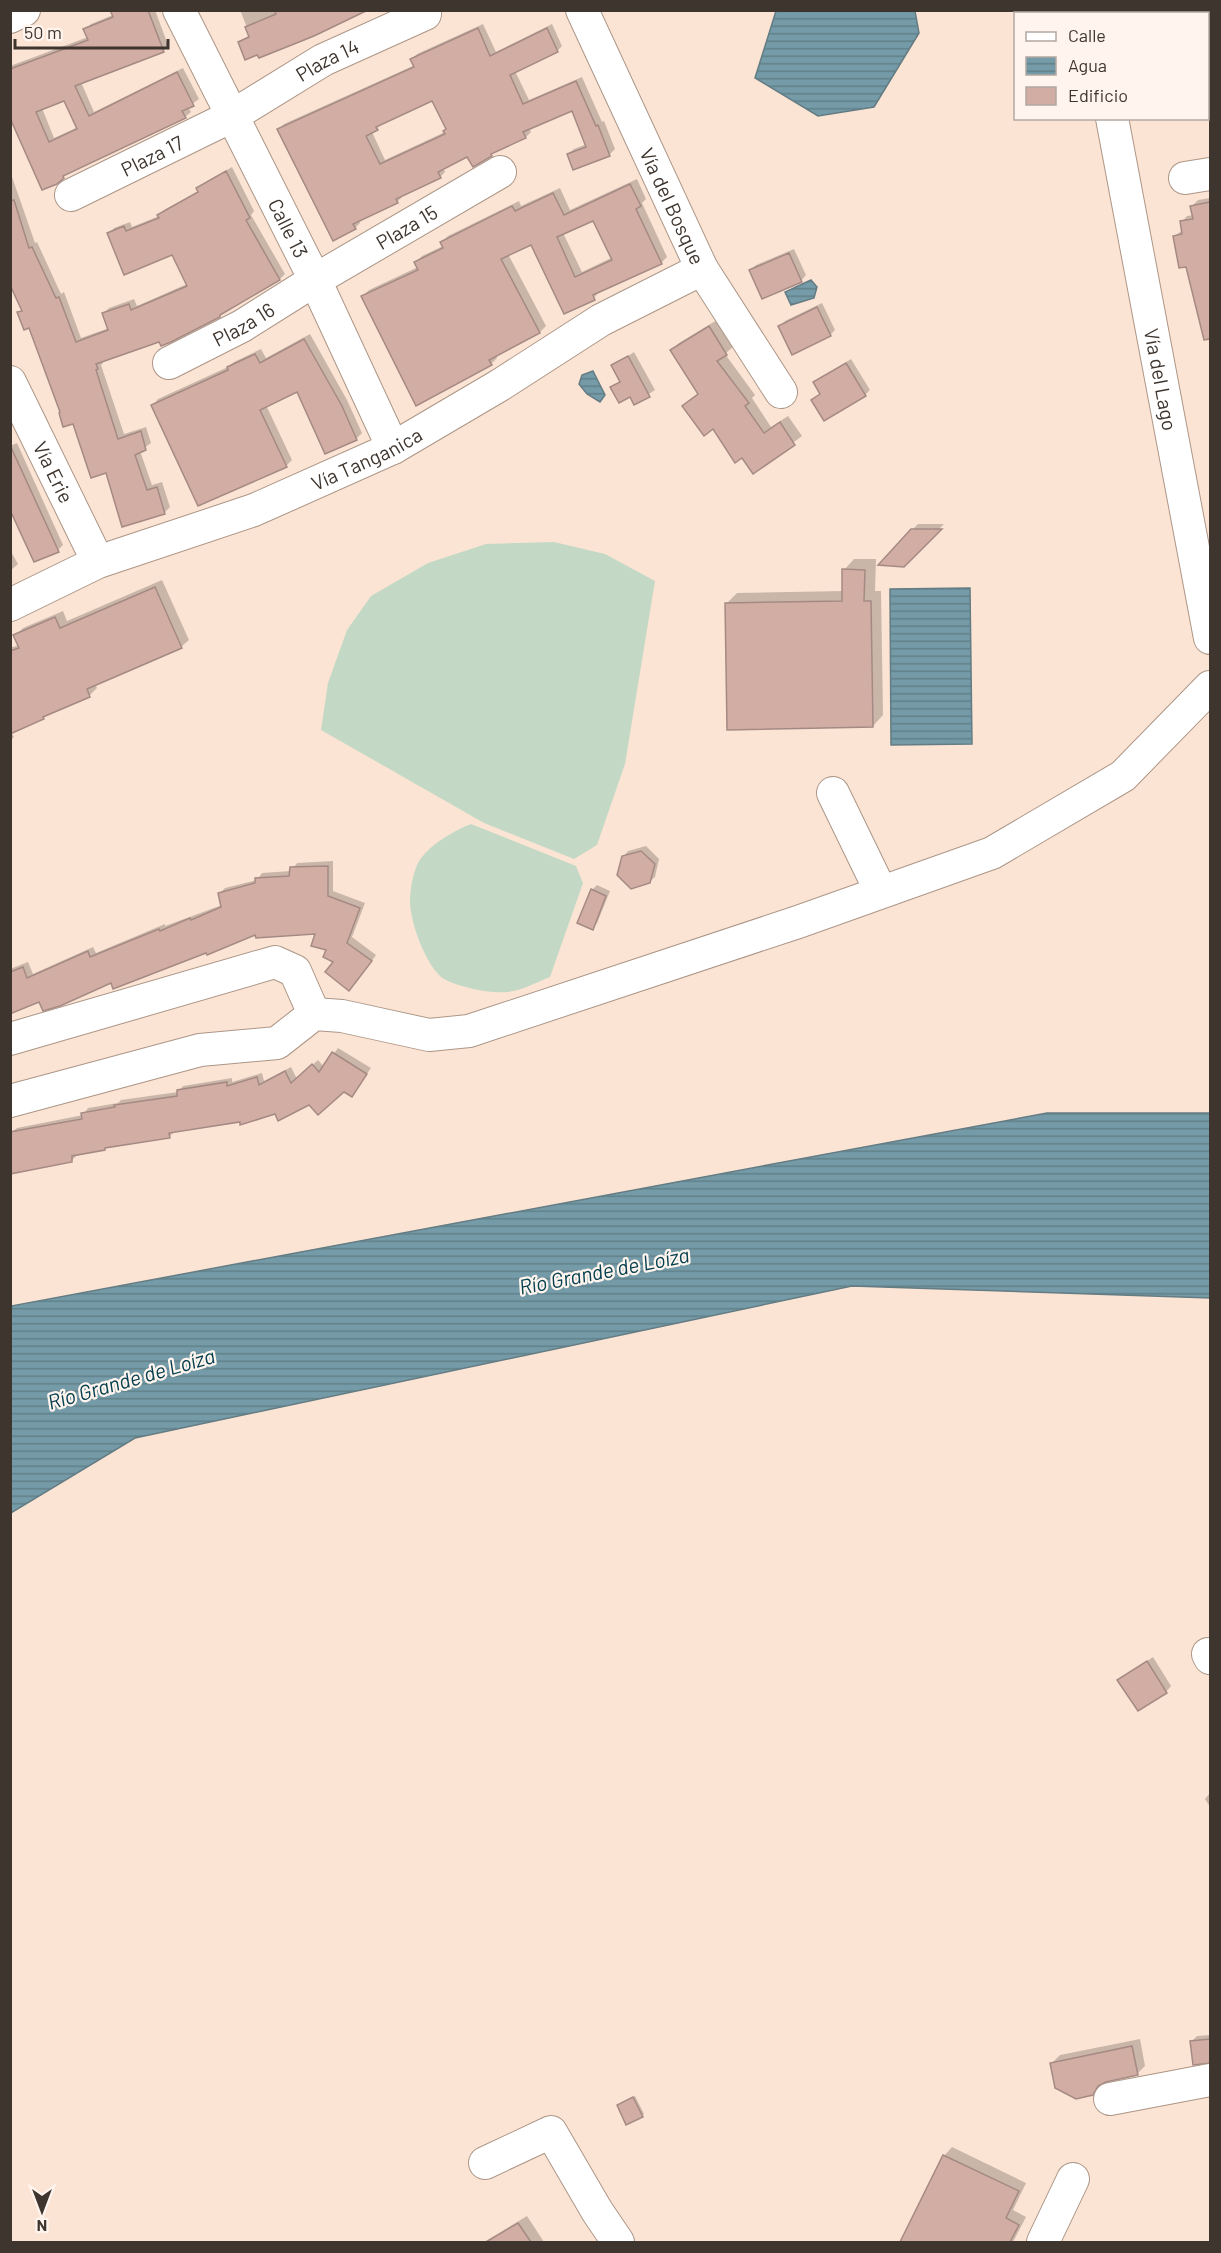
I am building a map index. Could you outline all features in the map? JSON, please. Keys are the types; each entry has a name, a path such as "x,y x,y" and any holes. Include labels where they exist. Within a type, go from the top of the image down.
{"street":[{"path":"10,17 24,10"},
{"name":"Calle 13","path":"179,10 315,280 393,448"},
{"name":"Vía del Bosque","path":"582,10 702,269 781,392"},
{"name":"Plaza 14","path":"232,116 324,60 425,14"},
{"name":"Plaza 17","path":"71,195 232,116"},
{"name":"Vía del Lago","path":"1112,120 1210,638"},
{"name":"Plaza 15","path":"315,280 500,172"},
{"name":"Vía Tanganica","path":"10,604 98,562 254,510 393,448 500,386 601,320 702,269"},
{"name":"Plaza 16","path":"170,363 242,326 315,280"},
{"name":"Vía Erie","path":"14,399 98,562"},
{"path":"10,1101 200,1050 278,1043 314,1014 342,1016 429,1035 469,1031 798,922 992,853 1123,776 1210,687"},
{"path":"833,793 881,892"},
{"path":"10,1039 276,963 295,971 314,1014"},
{"path":"1110,2099 1210,2080"},
{"path":"485,2163 551,2132 597,2211 618,2242"},
{"path":"1043,2242 1073,2179"}],"green space":[{"path":"554,542 605,554 655,581 625,764 597,845 574,859 484,823 321,730 328,683 347,630 371,596 428,563 486,544"},
{"path":"471,824 576,866 583,883 550,977 518,990 484,991 444,979 425,955 413,920 411,890 419,861 438,842"}],"water":[{"path":"776,11 915,11 919,33 874,107 818,116 755,78"},
{"path":"811,280 817,287 814,298 791,305 785,292"},
{"path":"593,371 605,395 600,402 587,394 579,384 582,375"},
{"path":"970,588 972,744 891,745 890,589"},
{"name":"Río Grande de Loíza","path":"1047,1113 1210,1113 1210,1298 852,1286 135,1438 11,1513 11,1306"}],"building":[{"path":"110,10 148,10 164,52 75,86 89,116 177,72 194,106 182,111 186,118 63,176 64,178 57,184 42,190 10,118 10,69 88,40 83,29 113,17","holes":["64,101 77,129 49,142 36,112"]},
{"path":"274,10 368,10 314,36 259,58 257,55 245,60 238,42 249,37 245,27 276,14"},
{"path":"478,28 490,56 547,28 558,52 510,75 523,104 576,81 596,126 598,125 610,156 573,170 567,154 586,147 572,111 523,132 526,138 491,154 492,156 473,167 467,157 438,172 441,178 396,199 398,203 353,224 356,229 333,241 277,129 414,67 410,59","holes":["432,101 446,129 443,131 445,134 380,164 366,136 378,130 376,127"]},
{"path":"226,171 250,218 246,220 280,280 220,317 171,342 161,346 159,342 96,364 118,439 141,431 146,450 135,455 147,490 157,487 165,514 122,527 106,473 91,478 73,424 63,427 60,412 29,328 24,330 17,312 22,311 10,285 10,201 14,200 29,248 32,247 56,298 59,297 76,342 108,330 102,313 129,304 131,310 187,286 172,255 124,275 107,233 124,226 126,231 159,218 157,215 198,192 196,188"},
{"path":"630,184 641,206 636,209 662,264 593,295 595,300 564,314 531,245 501,259 540,333 489,360 492,365 416,406 361,296 418,270 414,262 443,248 440,242 512,206 515,211 553,193 564,215","holes":["593,221 612,260 575,277 557,237"]},
{"path":"1210,202 1210,339 1204,340 1186,267 1179,268 1173,236 1182,234 1180,221 1193,219 1190,206"},
{"path":"789,253 802,282 762,299 749,270"},
{"path":"817,307 831,336 792,355 778,326"},
{"path":"709,326 727,355 717,361 749,403 745,406 764,433 780,422 795,445 753,474 742,458 735,463 713,429 704,436 682,406 698,394 670,350"},
{"path":"304,339 342,406 357,440 325,454 297,392 260,410 287,467 198,506 151,405 228,370 227,367 255,354 260,363"},
{"path":"628,356 650,397 634,405 630,397 619,403 610,387 620,382 611,365"},
{"path":"846,363 866,396 824,421 811,400 820,394 813,382"},
{"path":"10,445 59,552 34,562 10,510"},
{"path":"911,529 942,529 904,567 878,565"},
{"path":"842,569 865,570 864,601 871,601 873,727 727,730 725,603 842,601"},
{"path":"155,587 182,648 87,689 90,697 10,734 10,651 19,648 13,635 55,617 60,628"},
{"path":"641,851 655,864 650,883 631,889 617,875 622,856"},
{"path":"328,866 328,896 360,908 347,943 372,961 349,991 325,972 333,962 323,957 326,950 311,946 315,934 256,938 255,935 113,989 111,983 60,1006 43,1011 39,1002 10,1014 10,972 23,967 27,978 88,951 90,957 159,929 160,931 190,918 191,920 221,907 218,893 255,883 255,878 289,876 290,867"},
{"path":"591,889 606,896 593,930 577,923"},
{"path":"332,1052 367,1074 352,1097 344,1092 318,1115 309,1105 278,1121 275,1114 240,1125 240,1122 169,1133 170,1138 105,1148 105,1150 72,1156 72,1162 10,1174 10,1132 82,1119 81,1113 115,1107 114,1105 177,1096 177,1090 227,1082 227,1086 257,1077 259,1085 285,1071 291,1083 312,1064 319,1072"},
{"path":"1147,1661 1167,1693 1138,1711 1117,1680"},
{"path":"1210,2039 1210,2063 1193,2065 1190,2041"},
{"path":"1132,2046 1138,2075 1106,2082 1098,2086 1093,2095 1076,2099 1055,2088 1050,2063"},
{"path":"633,2097 643,2117 626,2125 617,2105"},
{"path":"943,2155 1019,2191 1006,2218 1019,2225 1010,2242 900,2242"},
{"path":"518,2223 531,2242 486,2242"}]}
